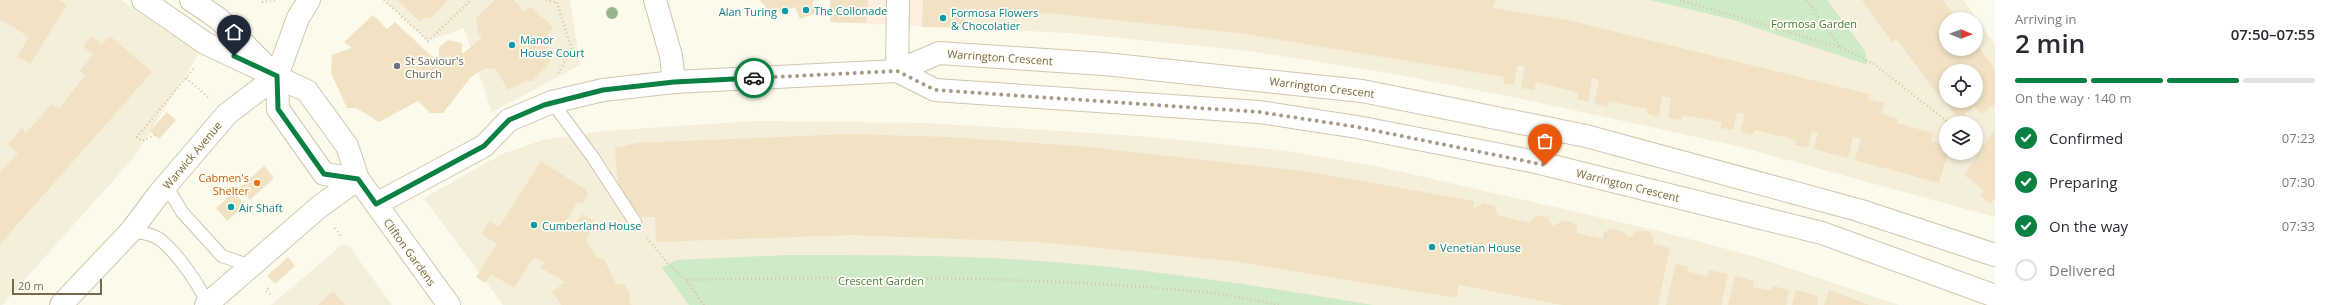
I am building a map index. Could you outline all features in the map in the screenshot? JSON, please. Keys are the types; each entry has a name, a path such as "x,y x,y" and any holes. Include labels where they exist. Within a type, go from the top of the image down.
{"street":[{"name":"Clifton Gardens","path":"143,0 205,43 307,91 347,146 358,179 449,305"},
{"path":"191,0 219,19 277,76"},
{"path":"309,0 298,18 277,76 278,109 324,174 358,179"},
{"path":"655,0 671,56 674,82"},
{"path":"897,71 898,0"},
{"name":"Warrington Crescent","path":"376,204 484,146 509,120 544,105 603,90 674,82 897,71 939,53 1120,66 1362,91 1553,129 1858,210 1995,255"},
{"name":"Warrington Crescent","path":"897,71 935,90 1259,112 1357,127 1545,165 1822,234 1995,296"},
{"name":"Warwick Avenue","path":"61,305 131,231 166,185 227,114 277,76"},
{"path":"207,304 319,207 358,179"}],"lane":[{"path":"544,105 592,156 635,222"},
{"path":"1545,165 1553,129"},
{"path":"166,185 174,201 182,212 222,256 251,266"},
{"path":"131,231 152,235 163,241 200,286 207,304"}],"path":[{"path":"262,2 275,0"},
{"path":"384,0 428,41 471,0"},
{"path":"544,105 572,50 557,1 546,0"},
{"path":"1680,0 1840,47 1874,64 1940,116"},
{"path":"1807,0 1840,47"},
{"path":"155,135 142,142 138,137 197,63"},
{"path":"186,78 212,101"},
{"path":"635,222 668,264 686,280 704,305"},
{"path":"686,280 847,278 995,279 1193,291 1281,305"},
{"path":"269,286 266,291 273,296"}],"shaded area":[{"path":"0,0 121,0 199,53 135,156 2,305 0,305"},
{"path":"384,0 570,0 580,65 492,112 464,28 428,41"},
{"path":"830,0 963,0 963,28 830,22"},
{"path":"963,0 1963,0 1972,12 1939,12 1939,56 1983,56 1983,28 1995,44 1995,217 1737,146 1532,101 1389,73 1250,51 1068,33 963,28"},
{"path":"756,121 924,123 1151,137 1287,151 1380,167 1663,232 1756,257 1899,305 503,305 424,198 502,154 543,140 604,131"},
{"path":"342,245 347,245 351,249 392,305 271,305"}],"green space":[{"name":"Formosa Garden","path":"1650,0 1827,0 1865,51 1868,65 1730,19"},
{"name":"Crescent Garden","path":"788,255 956,257 1057,262 1193,277 1373,305 689,305 662,268 676,260"}],"building":[{"path":"0,0 59,0 67,5 30,64 17,57 29,37 0,19"},
{"path":"397,0 447,1 431,18 423,18 419,21"},
{"name":"St Saviour's Church","path":"495,0 514,0 523,11 531,7 553,27 547,35 553,41 546,49 550,56 549,64 532,81 525,81 508,90 496,69 485,68 471,77 443,113 430,113 418,101 379,122 356,108 347,108 331,73 332,55 352,48 344,42 373,15 387,29 395,22 439,63 439,47 448,40 462,43 462,54 482,38 478,33 476,18"},
{"name":"The Collonade","path":"760,0 815,0 812,2 816,13 800,19 795,7 774,14 773,9 767,9"},
{"path":"830,0 868,0 866,23 830,22"},
{"path":"923,0 1495,0 1493,8 1567,20 1869,94 1868,99 1884,103 1881,114 1898,119 1897,123 1933,133 1931,141 1939,143 1939,160 1946,160 1939,183 1855,160 1861,139 1853,137 1848,158 1814,149 1818,132 1812,131 1808,147 1795,145 1796,140 1754,130 1753,135 1740,132 1745,114 1737,112 1733,130 1721,128 1722,122 1683,115 1681,120 1668,118 1671,98 1662,96 1659,117 1647,114 1647,109 1608,101 1608,107 1594,104 1599,80 1592,78 1588,102 1577,99 1579,93 1536,82 1534,90 1521,88 1525,67 1521,66 1517,66 1514,85 1503,83 1504,77 1239,33 1056,14 963,9 963,28 922,27"},
{"path":"1862,0 1943,0 1952,12 1939,12 1939,56 1983,56 1983,53 1995,69 1995,104 1981,114 1976,108 1983,108 1983,64 1939,64 1939,93 1937,94 1897,39 1892,42"},
{"path":"92,36 102,45 110,36 152,72 0,244 0,172 18,153 8,144 22,128 26,133 52,104 59,109 85,75 80,71 93,55 83,46"},
{"path":"1950,108 1973,108 1963,116 1957,116"},
{"path":"167,112 176,120 159,139 150,131"},
{"path":"1995,129 1995,198 1991,204 1980,196 1984,190 1964,175 1974,160 1983,160 1983,147"},
{"path":"849,134 947,137 1079,146 1310,172 1474,201 1473,209 1484,203 1495,206 1497,215 1530,223 1536,216 1548,217 1552,226 1563,221 1572,222 1577,227 1577,233 1603,239 1604,232 1612,229 1624,232 1629,238 1636,231 1648,231 1654,237 1653,244 1670,248 1658,305 1563,305 1459,285 1457,298 1232,261 1039,242 850,235 656,242 655,217 641,217 618,184 615,148 638,143"},
{"name":"Cumberland House","path":"541,161 586,190 588,194 583,203 577,203 565,223 571,227 583,214 594,221 593,228 585,240 597,257 604,259 616,284 625,285 630,294 629,301 632,305 561,305 552,292 565,282 541,268 544,263 534,257 514,288 491,274 485,283 476,277 497,244 481,234 490,221 499,227"},
{"name":"Cabmen's Shelter","path":"264,166 274,178 250,200 240,188"},
{"name":"Air Shaft","path":"234,192 245,205 227,221 216,208"},
{"path":"288,257 295,266 275,284 267,276"},
{"path":"1676,263 1688,267 1687,271 1708,277 1709,270 1728,274 1721,305 1666,305"},
{"path":"1735,276 1754,281 1753,287 1772,291 1773,286 1789,290 1786,305 1728,305"},
{"path":"1796,290 1818,296 1817,305 1792,305"},
{"path":"1829,290 1869,305 1824,305"},
{"path":"333,291 345,305 318,305"}],"way so far":[{"path":"754,78 897,71 935,90 997,95 1100,100 1259,112 1357,127 1545,165"}],"place":[{"name":"The Collonade","path":"806,10"},
{"name":"Alan Turing","path":"785,11"},
{"name":"Formosa Flowers & Chocolatier","path":"943,18"},
{"name":"Manor House Court","path":"512,45"},
{"name":"St Saviour's Church","path":"397,66"},
{"name":"Cabmen's Shelter","path":"257,183"},
{"name":"Air Shaft","path":"231,207"},
{"name":"Cumberland House","path":"534,225"},
{"name":"Venetian House","path":"1432,247"}],"route":[{"path":"234,56 277,76 278,109 324,174 358,179 376,204 420,179 484,146 509,120 552,102 603,90 674,82 754,78"}]}
